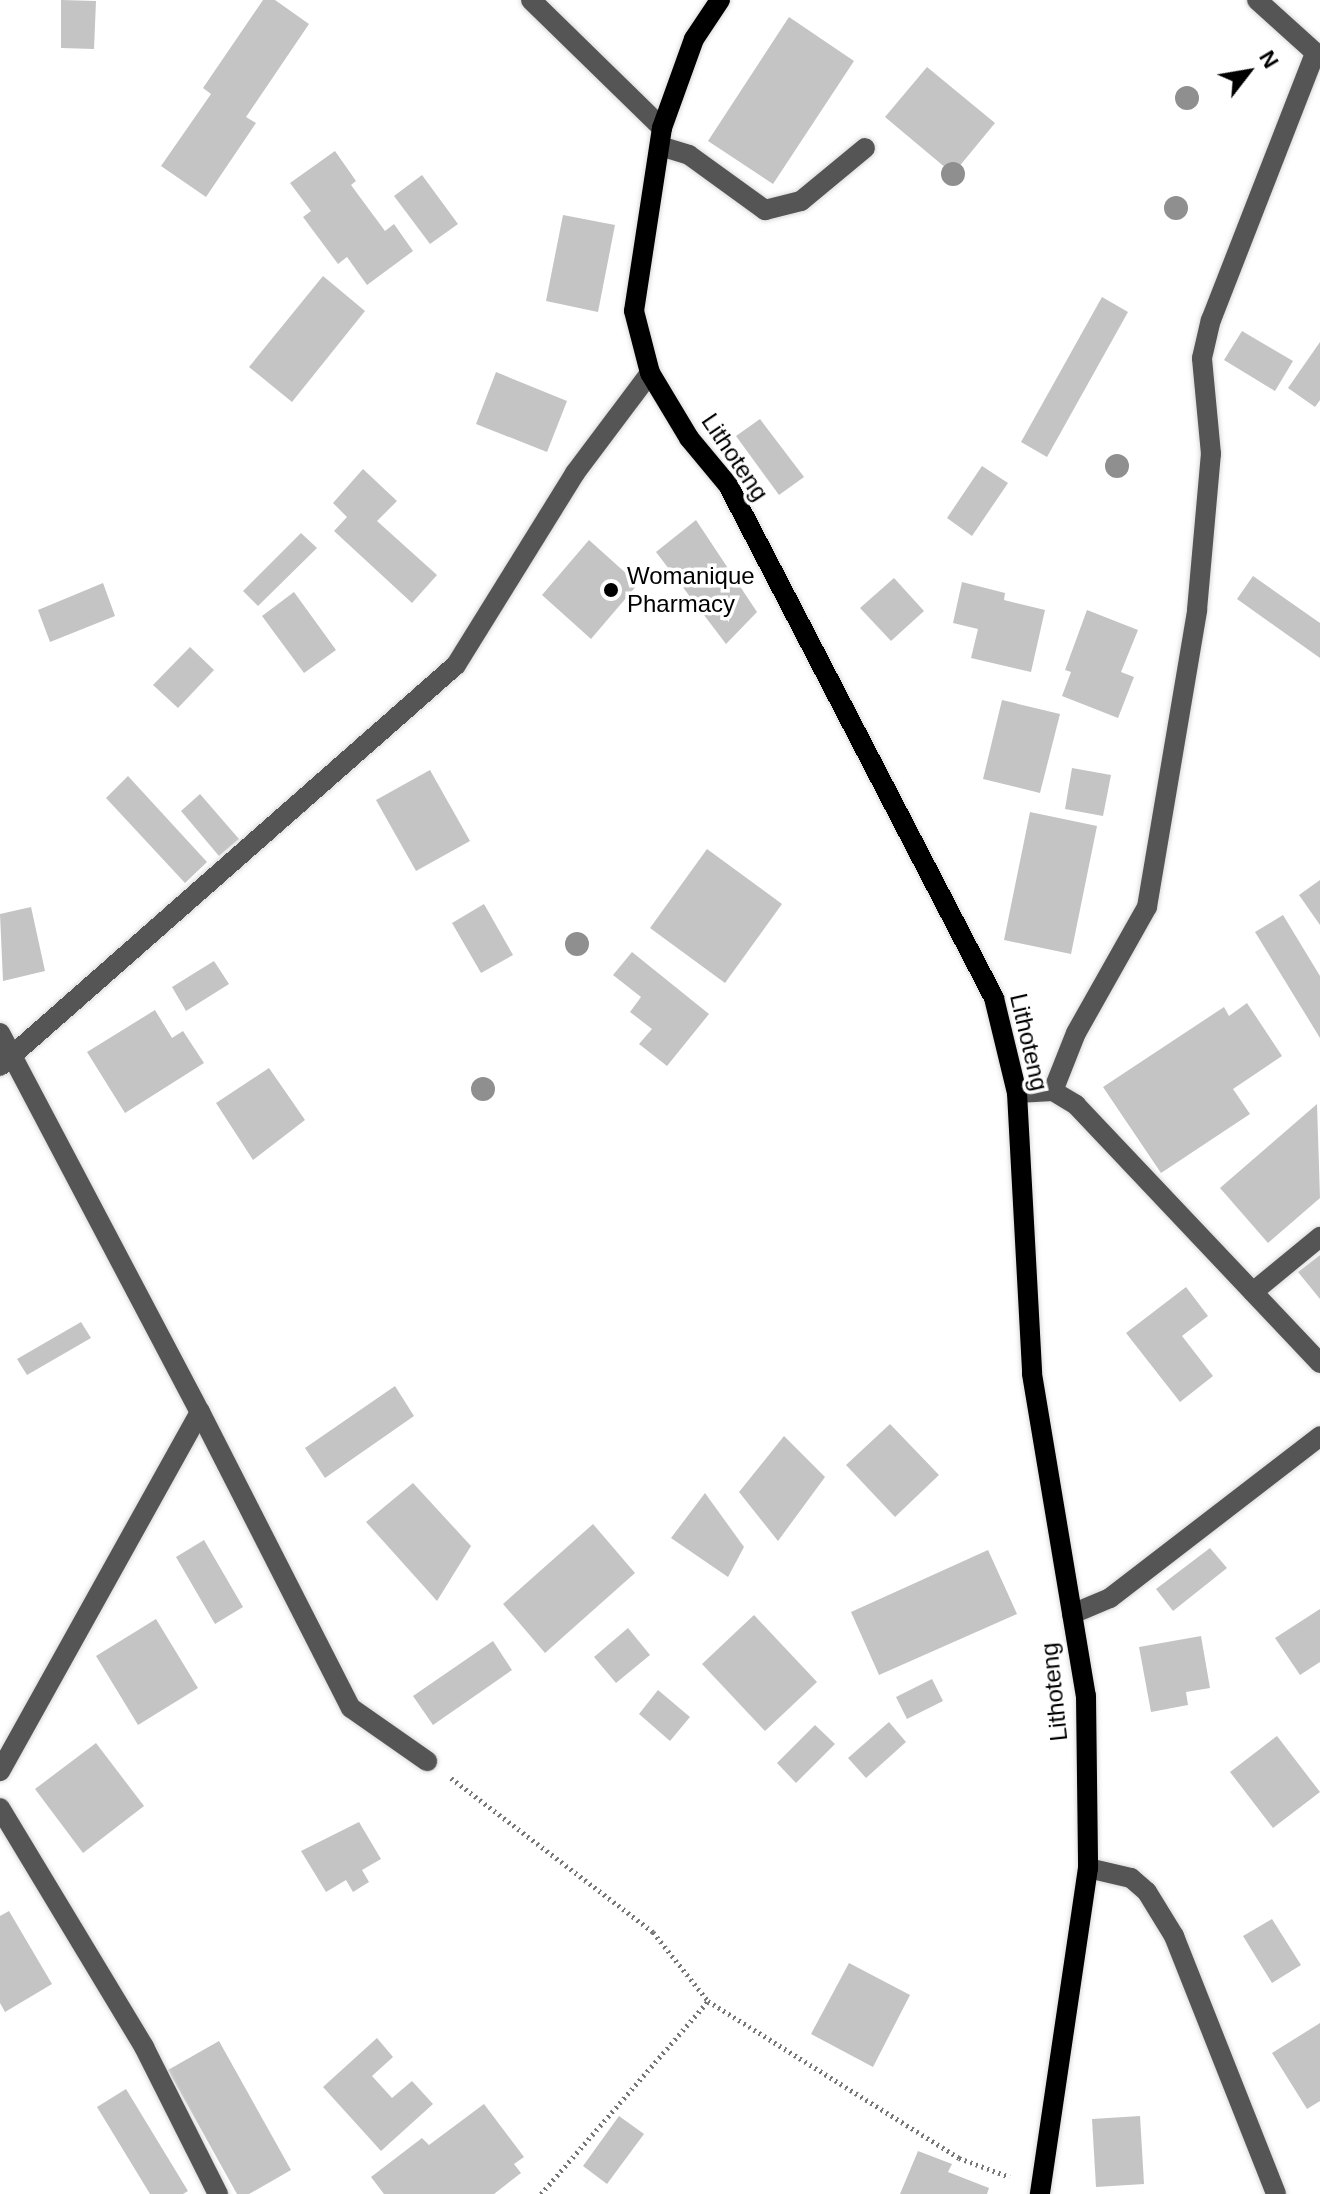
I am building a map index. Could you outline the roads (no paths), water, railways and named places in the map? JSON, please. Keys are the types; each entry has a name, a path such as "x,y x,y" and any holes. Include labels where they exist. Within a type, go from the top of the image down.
{"main road":[{"name":"Lithoteng","path":"720,0 694,39 661,137 634,311 650,373 689,438 728,485 994,998 1017,1093 1032,1374 1086,1696 1088,1868 1040,2191"}],"street":[{"path":"531,0 661,137 765,210 801,201 865,148"},
{"path":"1053,1091 1076,1033 1147,907 1197,610 1211,454 1202,358 1211,320 1317,57 1257,0"},
{"path":"6,1062 456,665 575,473 650,373"},
{"path":"0,1033 6,1062 200,1412 351,1708 427,1761"},
{"path":"1017,1093 1053,1091 1076,1105 1320,1363"},
{"path":"1253,1292 1320,1237"},
{"path":"0,1771 200,1412"},
{"path":"1072,1614 1110,1598 1320,1436"},
{"path":"0,1808 144,2047 218,2194"},
{"path":"1088,1868 1131,1878 1147,1892 1174,1936 1276,2194"}],"place":[{"name":"Womanique Pharmacy","path":"611,590"}]}
